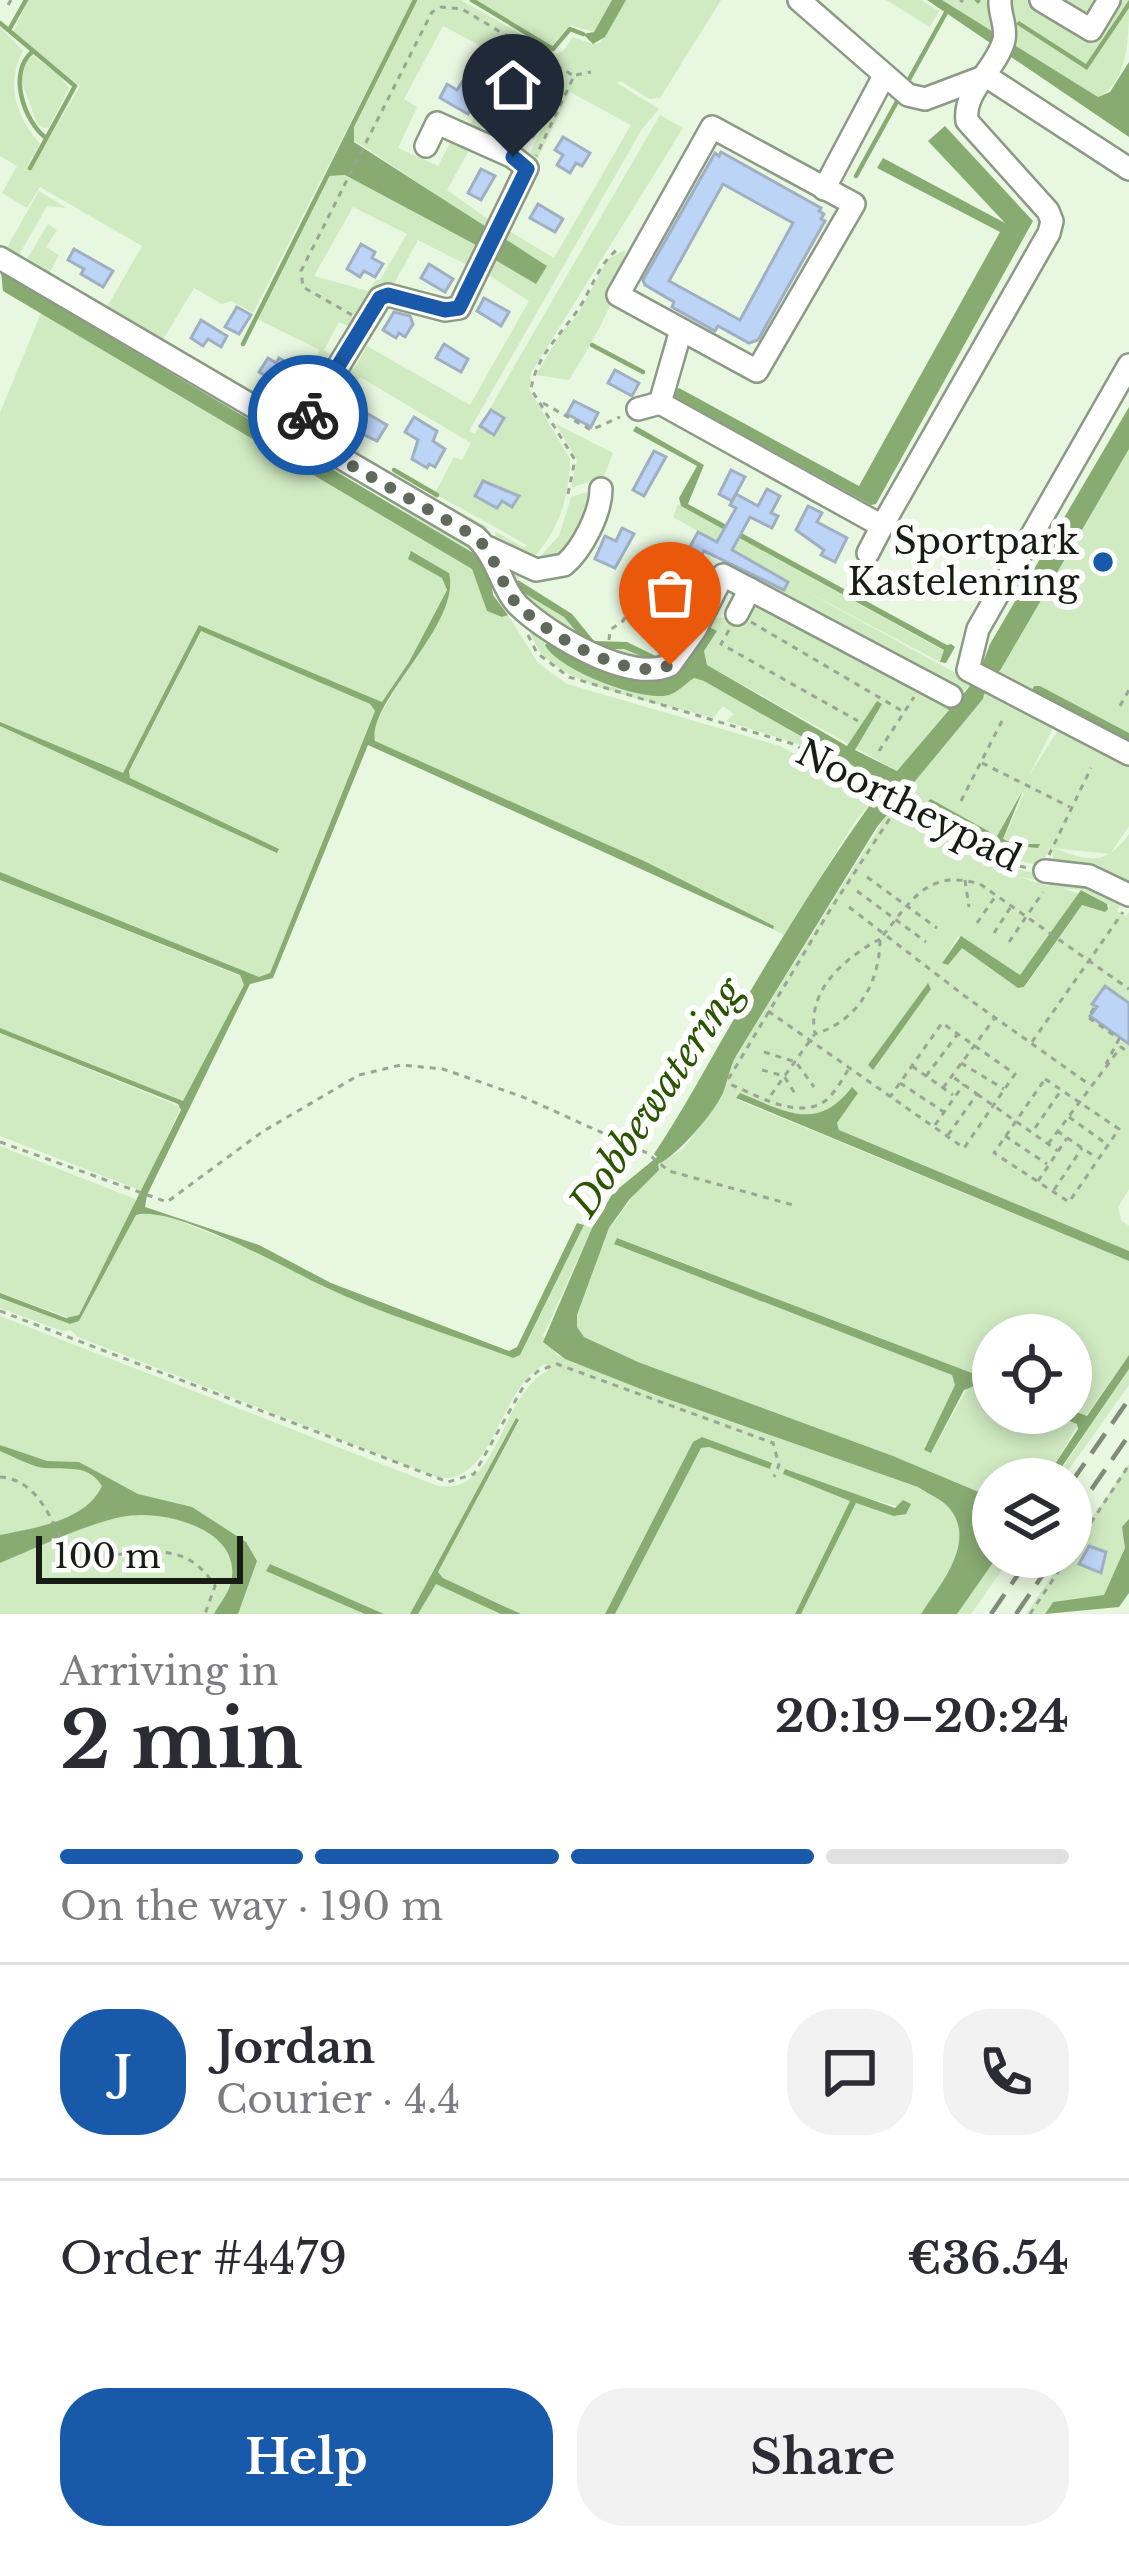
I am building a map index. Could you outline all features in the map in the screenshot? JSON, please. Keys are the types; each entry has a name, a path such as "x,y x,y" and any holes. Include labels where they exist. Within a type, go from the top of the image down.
{"street":[{"path":"799,0 896,86 925,99 986,76"},
{"path":"1041,0 1091,30 1109,0"},
{"path":"868,553 1052,221 967,122 965,107 1004,43 999,4"},
{"path":"986,76 1129,169"},
{"path":"824,189 896,86"},
{"path":"297,434 380,298 388,295 445,310 459,308 527,169 513,157 437,123 426,146"},
{"path":"712,127 824,189 854,205 757,371 618,295 712,127"},
{"path":"0,258 476,537 487,548 517,605 597,656 643,670 659,670 676,661 723,575 951,696"},
{"path":"681,330 649,406 882,526"},
{"path":"1129,365 978,629 968,670 1129,754"},
{"path":"487,548 536,569 564,565 580,546 601,501 601,489"},
{"path":"737,614 750,589"},
{"name":"Noortheypad","path":"1044,881 1089,876 1129,899"}],"path":[{"path":"364,322 310,293 301,271 426,22 441,7 462,9 574,76 591,72"},
{"path":"527,169 574,76"},
{"path":"568,494 575,460 531,389 533,375 606,258 618,249"},
{"path":"539,400 591,430 649,406"},
{"path":"610,643 610,630 623,621 635,597"},
{"name":"Noortheypad","path":"517,605 537,653 568,677 793,744 1044,881"},
{"path":"858,722 721,644 737,614 904,712"},
{"path":"878,751 925,682"},
{"path":"1120,706 1129,690"},
{"path":"961,801 1002,721"},
{"path":"982,763 1070,808"},
{"path":"1010,943 1044,881 1052,842 1091,768"},
{"path":"852,1070 827,1100 810,1107 782,1105 732,1085 732,1069 896,809"},
{"path":"867,877 937,928"},
{"path":"815,1034 812,1021 818,997 831,977 853,954 882,937 926,887 942,879 965,880 996,896 1129,989"},
{"path":"965,880 969,907"},
{"path":"857,891 926,942"},
{"path":"977,923 996,896"},
{"path":"1031,1043 1129,899"},
{"path":"994,933 1011,906"},
{"path":"849,907 882,937 928,965 1090,1085"},
{"path":"771,1095 815,1034 846,1018 861,1002 880,967 882,937"},
{"path":"1094,1008 1088,1017 1119,1039 1106,1066"},
{"path":"768,1011 964,1148 1016,1074 942,1023 890,1096"},
{"path":"943,1088 995,1017"},
{"path":"926,1076 957,1034"},
{"path":"1048,1144 1121,1047 1129,1053"},
{"path":"764,1052 796,1062 814,1087"},
{"path":"961,1063 1005,1090"},
{"path":"0,1142 167,1202 262,1132 359,1075 401,1065 443,1069 523,1097 669,1171 797,1206"},
{"path":"912,1066 955,1096"},
{"path":"762,1070 784,1076 797,1096"},
{"path":"951,1076 1058,1151"},
{"path":"1045,1079 1077,1102 1118,1129 1069,1202 994,1153 1045,1079"},
{"path":"900,1083 944,1112"},
{"path":"934,1126 964,1084"},
{"path":"1032,1131 1061,1090"},
{"path":"948,1136 977,1094"},
{"path":"1067,1116 1108,1145"},
{"path":"1057,1131 1098,1159"},
{"path":"1005,1136 1048,1166"},
{"path":"1037,1182 1067,1138"},
{"path":"1053,1192 1082,1148"},
{"path":"0,1310 448,1482 474,1474 526,1382 557,1364 773,1444 779,1465 775,1477"},
{"path":"1092,1521 1129,1465"},
{"path":"0,1478 17,1479 51,1514 69,1552 107,1556 165,1550 205,1571 214,1586 205,1614"},
{"path":"1030,1614 1054,1578"}],"shaded area":[{"path":"28,0 413,0 253,313 232,301 222,304 194,288 158,348 103,314 142,246 40,187 27,208 2,193 17,166 0,156 0,27 23,51 15,76 16,100 40,144 27,167 30,170 80,86 13,33"},
{"path":"417,0 461,0 556,54 573,37 600,43 626,0 721,0 660,98 650,99 617,83 659,109 642,129 469,431 475,434 660,115 683,128 531,373 529,389 570,459 559,516 546,542 527,564 492,543 496,532 527,545 437,495 436,499 488,527 482,535 432,499 454,457 462,460 471,443 360,377 327,430 360,451 353,463 304,435 344,365 354,369 367,346 470,405 529,301 486,273 506,229 554,258 631,125 570,92 536,162 528,158 565,78 523,56 478,134 468,129 504,58 443,26 404,99 417,107 398,148 438,166 454,135 473,143 447,190 491,221 515,168 517,174 463,297 450,299 471,267 418,240 391,289 377,286 353,328 339,322 324,350 336,358 296,429 270,415 278,402 288,407 320,350 257,319 328,176 345,175 432,219 487,228 352,139 354,126","holes":["353,207 407,234 380,280 368,291 314,276"]},
{"path":"476,0 612,0 594,32 570,25 552,45"},
{"path":"612,0 626,0 605,37 593,44 583,34 594,32"},
{"path":"886,0 921,0 939,11 930,27"},
{"path":"927,0 942,0 1098,97 1110,92 1129,62 1129,137"},
{"path":"942,0 1129,0 1127,42 1116,81 1098,97"},
{"path":"1129,0 1129,8 1087,70 1016,24 1019,21 1086,64"},
{"path":"33,56 69,88 49,127 44,128 37,124 20,77 23,64"},
{"path":"354,126 354,142 488,228 478,246 345,175 328,176"},
{"path":"945,126 1033,221 876,504 871,505 675,397 674,392 679,388 859,486 1000,232 877,168 883,158 1005,223 928,141"},
{"path":"39,191 67,208 47,206 19,255 5,251"},
{"path":"48,224 57,230 46,247 59,255 50,272 59,278 47,282 29,272 27,259"},
{"path":"502,237 547,266 536,284 492,258"},
{"path":"625,250 612,301 569,380 536,375 577,316 608,259"},
{"path":"4,268 460,532 486,565 378,494 1,272"},
{"path":"1,272 473,553 490,570 493,595 508,615 487,611 472,569 3,291"},
{"path":"41,313 472,569 487,611 508,615 538,663 567,684 780,746 876,796 784,935 644,862 375,741 373,731 382,712 448,600 449,573 412,551 409,559 442,578 447,590 382,702 199,625 123,774 0,722 0,413"},
{"path":"1129,407 1129,449 1001,669 986,686 983,699 877,827 736,1056 712,1111 684,1144 658,1164 659,1170 609,1228 577,1315 577,1327 584,1337 638,1362 972,1489 972,1578 982,1578 957,1614 921,1614 957,1550 957,1522 943,1502 918,1487 565,1359 543,1342 592,1228 613,1193 657,1157 654,1154 785,934 885,784 704,681 694,678 669,695 640,694 583,674 545,645 549,641 657,679 669,675 706,625 717,631 704,651 707,665 847,746 877,701 882,704 855,750 897,771 949,710 925,693 952,706 970,685"},
{"path":"556,424 613,453 604,476 571,488 577,460"},
{"path":"636,426 704,465 688,504 951,644 955,647 946,663 940,662 944,650 681,506 679,498 697,466 633,431"},
{"path":"1129,449 1129,733 1040,686 1053,728 1029,776 1058,730 1129,767 1129,826 1111,853 1129,834 1129,890 1053,865 1053,848 1039,865 1005,858 899,798 983,699 986,686 1001,669","holes":["1021,791 1003,839 1038,848 1001,845 929,804 931,799 997,836","1053,848 1109,854 1087,858"]},
{"path":"597,489 571,554 533,564 559,536 571,497"},
{"path":"678,504 944,651 940,662 800,588 972,682 897,771 707,665 704,651 669,675 651,679 678,691 693,678 704,680 835,756 726,721 734,714 723,706 713,718 604,689 564,671 541,653 528,627 648,674 705,619 731,617 749,559 673,517"},
{"path":"411,551 449,573 449,593 429,638 385,705 375,741 644,861 773,929 368,745 273,978 250,984 145,1207 259,1245 331,1283 509,1351 517,1347 577,1223 584,1225 520,1355 513,1358 369,1306 201,1228 153,1214 136,1215 79,1321 70,1324 0,1298 0,1293 66,1318 79,1315 181,1110 178,1104 0,1033 0,1028 183,1101 244,985 240,975 0,880 0,872 259,977 270,973 375,711 370,704 201,631 129,771 130,778 279,849 277,853 0,726 0,722 123,773 199,625 382,702 447,590 442,578 408,559"},
{"path":"501,559 525,570 515,582 517,589 564,617 588,644 624,649 655,662 668,657 700,602 696,600 699,594 704,606 675,657 662,666 645,666 627,655 589,649 521,603"},
{"path":"518,580 572,614 594,641 627,642 656,656 665,651 695,600 700,600 668,657 655,662 624,649 603,649 580,636 564,617 517,589"},
{"path":"202,630 370,704 375,711 270,973 259,977 0,872 0,726 279,849 130,778"},
{"path":"1034,686 1129,733 1129,746 1031,692"},
{"path":"1023,790 1003,839 1040,844 1038,848 1001,845 928,801 997,836"},
{"path":"896,803 1007,867 1042,875 1046,882 1016,876 1048,886 1058,876 1081,879 1122,902 1117,911 1126,916 1129,912 1129,1189 1118,1207 1121,1220 1129,1226 1129,1251 839,1130 837,1123 858,1092 833,1108 810,1115 740,1093 738,1100 1129,1261 1129,1355 1092,1407 1092,1314 972,1314 972,1373 618,1238 615,1244 952,1375 955,1385 925,1451 932,1452 969,1385 972,1434 1072,1434 1058,1458 972,1458 972,1489 638,1362 584,1337 577,1327 577,1315 609,1229 657,1165 683,1149 722,1097 736,1056 892,806 992,863","holes":["1062,888 1083,890 1110,906 1105,912 1082,905 1025,987 1018,988 962,948 942,963 958,936 1020,975 1079,894"]},
{"path":"0,880 240,976 245,985 187,1099 0,1028"},
{"path":"1081,890 1108,909 1082,905 1024,987 1018,988 962,948 948,965 942,963 961,936 1020,975"},
{"path":"928,983 931,989 873,1070 868,1065"},
{"path":"0,1033 181,1107 142,1191 0,1136"},
{"path":"852,1087 858,1093 837,1123 839,1130 1129,1251 1129,1261 736,1098 740,1093 786,1111 813,1114 839,1101"},
{"path":"0,1146 138,1200 73,1319 0,1293"},
{"path":"136,1215 172,1218 273,1258 324,1286 513,1358 520,1354 584,1225 592,1228 543,1336 557,1355 918,1487 947,1506 957,1522 959,1536 952,1564 921,1614 801,1614 856,1503 898,1516 899,1507 783,1474 849,1499 851,1504 795,1614 615,1614 701,1448 771,1468 772,1463 702,1437 693,1443 605,1614 521,1614 438,1572 516,1419 413,1609 432,1582 506,1614 384,1614 270,1564 374,1614 0,1614 0,1447 4,1447 0,1445 0,1316 438,1486 459,1485 475,1475 519,1401 549,1370 545,1364 529,1376 473,1466 458,1476 439,1478 78,1337 71,1330 62,1331 0,1308 0,1298 70,1324 79,1321"},
{"path":"617,1238 972,1373 972,1387 964,1390 931,1453 924,1450 955,1385 952,1375 614,1244"},
{"path":"1129,1355 1129,1369 1092,1423 1092,1409"},
{"path":"1129,1369 1129,1385 1077,1458 1069,1458 1085,1434 1092,1434 1092,1424"},
{"path":"516,1418 438,1572 521,1614 501,1614 436,1584 418,1614 410,1614"},
{"path":"1075,1434 1084,1434 1068,1458 1059,1458"},
{"path":"702,1437 772,1463 770,1469 701,1448 615,1614 605,1614 693,1442"},
{"path":"0,1445 47,1461 79,1462 138,1494 192,1507 246,1542 257,1561 238,1614 214,1614 231,1582 232,1563 225,1548 212,1535 176,1519 121,1517 0,1563 0,1535 72,1515 102,1486 89,1473 38,1467 0,1451"},
{"path":"1129,1464 1125,1548 1104,1596 1053,1602 1045,1614 1026,1614 1051,1578 1092,1578 1092,1518"},
{"path":"785,1469 895,1508 903,1500 911,1504 906,1514 894,1516 856,1503 801,1614 795,1614 850,1501 783,1474"},
{"path":"1129,1519 1129,1593 1119,1607 1045,1614 1053,1602 1104,1595 1125,1548 1122,1527"},
{"path":"270,1564 384,1614 365,1614 266,1571"},
{"path":"982,1578 996,1578 971,1614 957,1614"}],"building":[{"path":"462,82 475,90 470,98 476,101 468,114 440,98 447,84 457,90"},
{"path":"514,107 541,124 533,137 506,121"},
{"path":"563,137 590,153 570,173 557,165 563,155 555,150"},
{"path":"721,152 824,214 821,219 825,221 758,340 749,343 672,307 674,302 643,280 715,153 719,156","holes":["723,184 793,223 740,320 669,281"]},
{"path":"481,169 495,176 481,200 468,193"},
{"path":"538,204 563,219 555,232 530,218"},
{"path":"361,244 383,264 375,277 364,271 360,277 347,269"},
{"path":"74,249 113,271 103,287 68,260"},
{"path":"429,264 453,279 445,292 421,278"},
{"path":"484,298 509,312 501,326 477,311"},
{"path":"237,307 251,315 239,334 225,327"},
{"path":"394,312 410,316 413,324 405,337 399,333 396,338 383,330"},
{"path":"201,320 227,336 221,347 208,339 203,346 191,338"},
{"path":"444,344 468,359 461,372 436,358"},
{"path":"268,358 276,363 279,358 296,368 285,387 259,372"},
{"path":"615,370 639,383 632,396 608,383"},
{"path":"574,401 598,413 591,427 567,414"},
{"path":"351,404 387,425 377,441 344,425"},
{"path":"491,410 504,418 494,435 480,426"},
{"path":"414,417 437,431 433,441 445,449 435,467 412,459 418,440 405,432"},
{"path":"654,451 666,457 644,496 633,490"},
{"path":"731,470 745,477 732,501 719,494"},
{"path":"483,481 519,496 512,507 502,501 497,508 475,496"},
{"path":"767,489 780,496 771,513 778,516 772,528 750,517 732,550 788,582 784,590 704,551 687,582 666,571 673,558 681,563 698,532 717,542 736,508 730,505 736,494 758,506"},
{"path":"808,506 822,513 817,522 847,538 835,562 796,530"},
{"path":"622,528 634,534 615,568 595,559 605,536 616,541"},
{"path":"1105,986 1129,1003 1129,1044 1090,1016"},
{"path":"1092,1547 1106,1552 1101,1573 1092,1569"}],"waterway":[{"path":"9,30 26,0"},
{"path":"243,344 415,0"},
{"path":"472,0 553,49 570,29 583,34"},
{"path":"907,83 948,9"},
{"path":"0,23 75,86 30,168"},
{"path":"32,52 21,71 21,96 31,120 46,138"},
{"path":"856,176 899,98"},
{"path":"592,345 643,372"},
{"path":"394,470 437,495"}],"railway":[{"path":"1088,1458 1129,1399"},
{"path":"1092,1489 1129,1435"},
{"path":"991,1614 1016,1578"},
{"path":"1016,1614 1041,1578"}],"way so far":[{"path":"308,415 297,434 476,537 495,558 517,605 597,656 643,670 670,665"}],"place":[{"name":"Sportpark Kastelenring","path":"1103,562"}],"route":[{"path":"308,415 380,298 388,295 445,310 459,308 466,300 527,169 513,157"}],"water label":[{"name":"Dobbewatering","path":"656,1097"}]}
